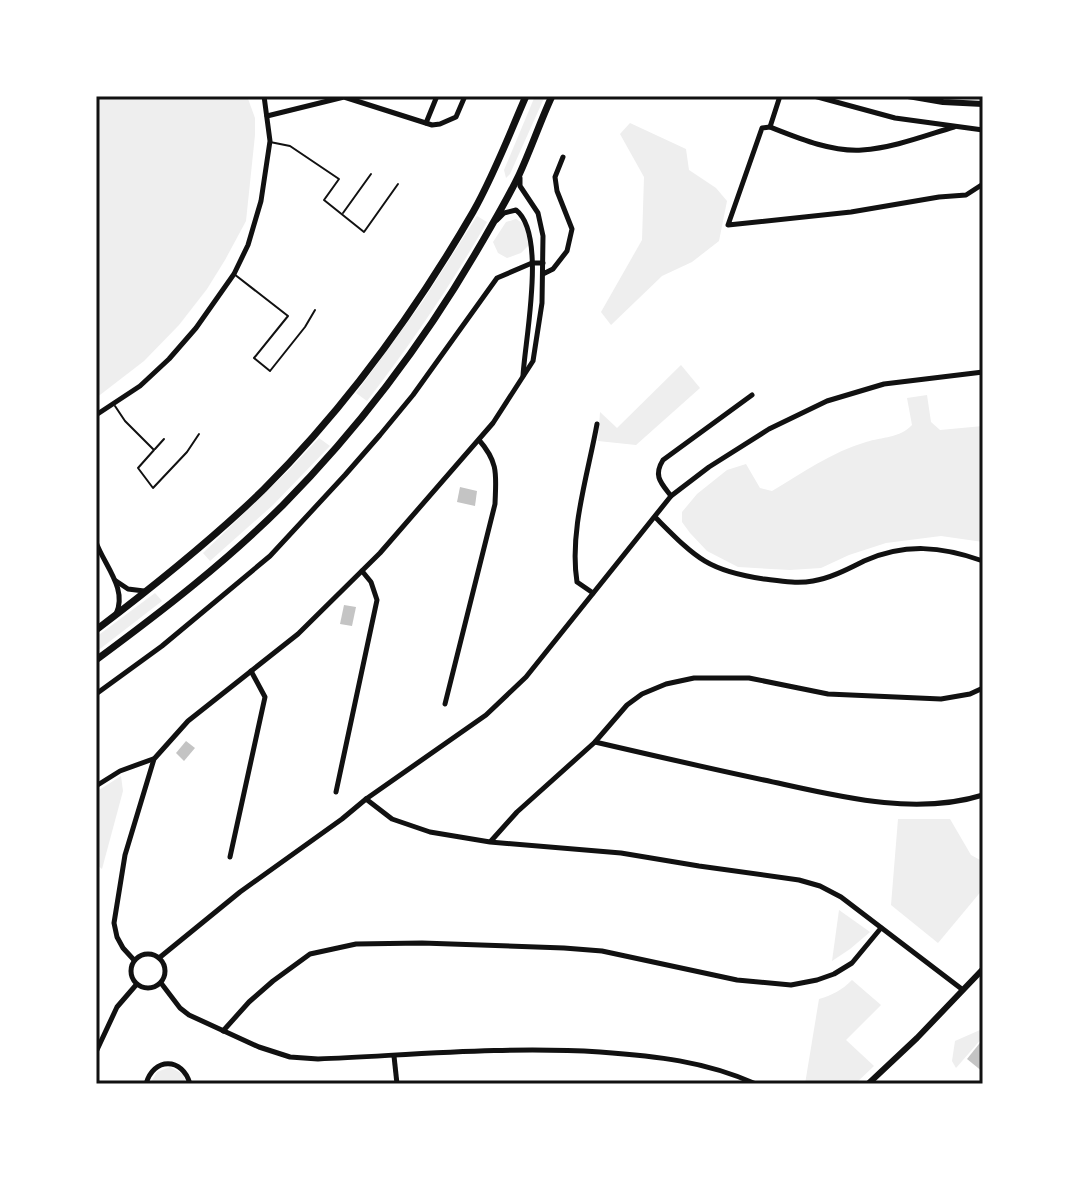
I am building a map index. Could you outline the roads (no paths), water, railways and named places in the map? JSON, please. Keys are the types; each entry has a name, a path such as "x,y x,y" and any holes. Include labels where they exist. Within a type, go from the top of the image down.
{"main road":[{"path":"96,630 228,523 265,488 306,444 371,364 407,315 474,211 526,96"},
{"path":"96,660 160,612 283,505 374,402 450,297 519,174 552,96"}],"street":[{"path":"96,415 140,386 169,359 196,328 234,274 248,245 261,201 270,141 264,96"},
{"path":"426,123 437,96"},
{"path":"267,116 344,97 426,123 440,124 456,117 465,96"},
{"path":"770,127 780,96"},
{"path":"814,96 895,118 983,130"},
{"path":"908,96 983,104"},
{"path":"954,127 904,143 860,150 814,144 770,127 762,128 728,225 851,212 966,195 983,184"},
{"path":"543,274 553,269 567,251 572,229 557,191 555,177 563,157"},
{"path":"134,960 117,937 114,923 125,855 154,759 188,721 298,634 380,553 493,423 533,361 542,303 543,236 538,213 520,186 519,174"},
{"path":"493,223 504,213 516,210 521,213 529,229 532,263 523,377"},
{"path":"96,694 162,646 270,556 413,395 497,278 532,263 543,263"},
{"path":"159,958 240,892 486,715 526,677 671,496 709,467 769,429 827,401 884,384 983,372"},
{"path":"671,496 659,481 658,469 663,460 752,395"},
{"path":"593,593 577,582 574,561 575,539 597,424"},
{"path":"445,704 495,504 496,469 479,440"},
{"path":"656,518 698,558 719,570 743,576 811,582 883,554 905,549 931,548 983,561"},
{"path":"96,542 115,581 120,603 115,616"},
{"path":"336,792 377,600 371,582 362,571"},
{"path":"115,581 128,589 148,590"},
{"path":"230,857 265,697 251,671"},
{"path":"490,842 517,812 595,742 627,705 642,694 666,684 694,678 749,678 828,694 941,699 970,694 983,688"},
{"path":"595,742 833,795 890,803 945,803 983,795"},
{"path":"96,786 120,771 154,759"},
{"path":"366,799 392,819 430,832 490,842 621,853 799,880 820,886 841,897 963,990"},
{"path":"223,1031 249,1002 310,954 356,944 422,943 602,951 737,980 791,985 834,974 852,963 881,928"},
{"path":"144,954 159,958 165,972 161,983 147,989 136,985 131,976 134,960 144,954"},
{"path":"868,1084 983,969"},
{"path":"161,983 189,1015 259,1047 290,1057 318,1059 522,1049 658,1056 691,1062 756,1084"},
{"path":"96,1052 117,1007 136,985"},
{"path":"394,1056 397,1084"},
{"path":"146,1084 150,1073 168,1064 181,1068 190,1084"}],"lane":[{"path":"270,141 290,146 339,179 324,200 364,232 398,184"},
{"path":"342,214 371,174"},
{"path":"234,274 288,316 254,358 270,371 315,310"},
{"path":"113,405 154,450"},
{"path":"164,439 138,468 153,488 187,452 199,434"}]}
